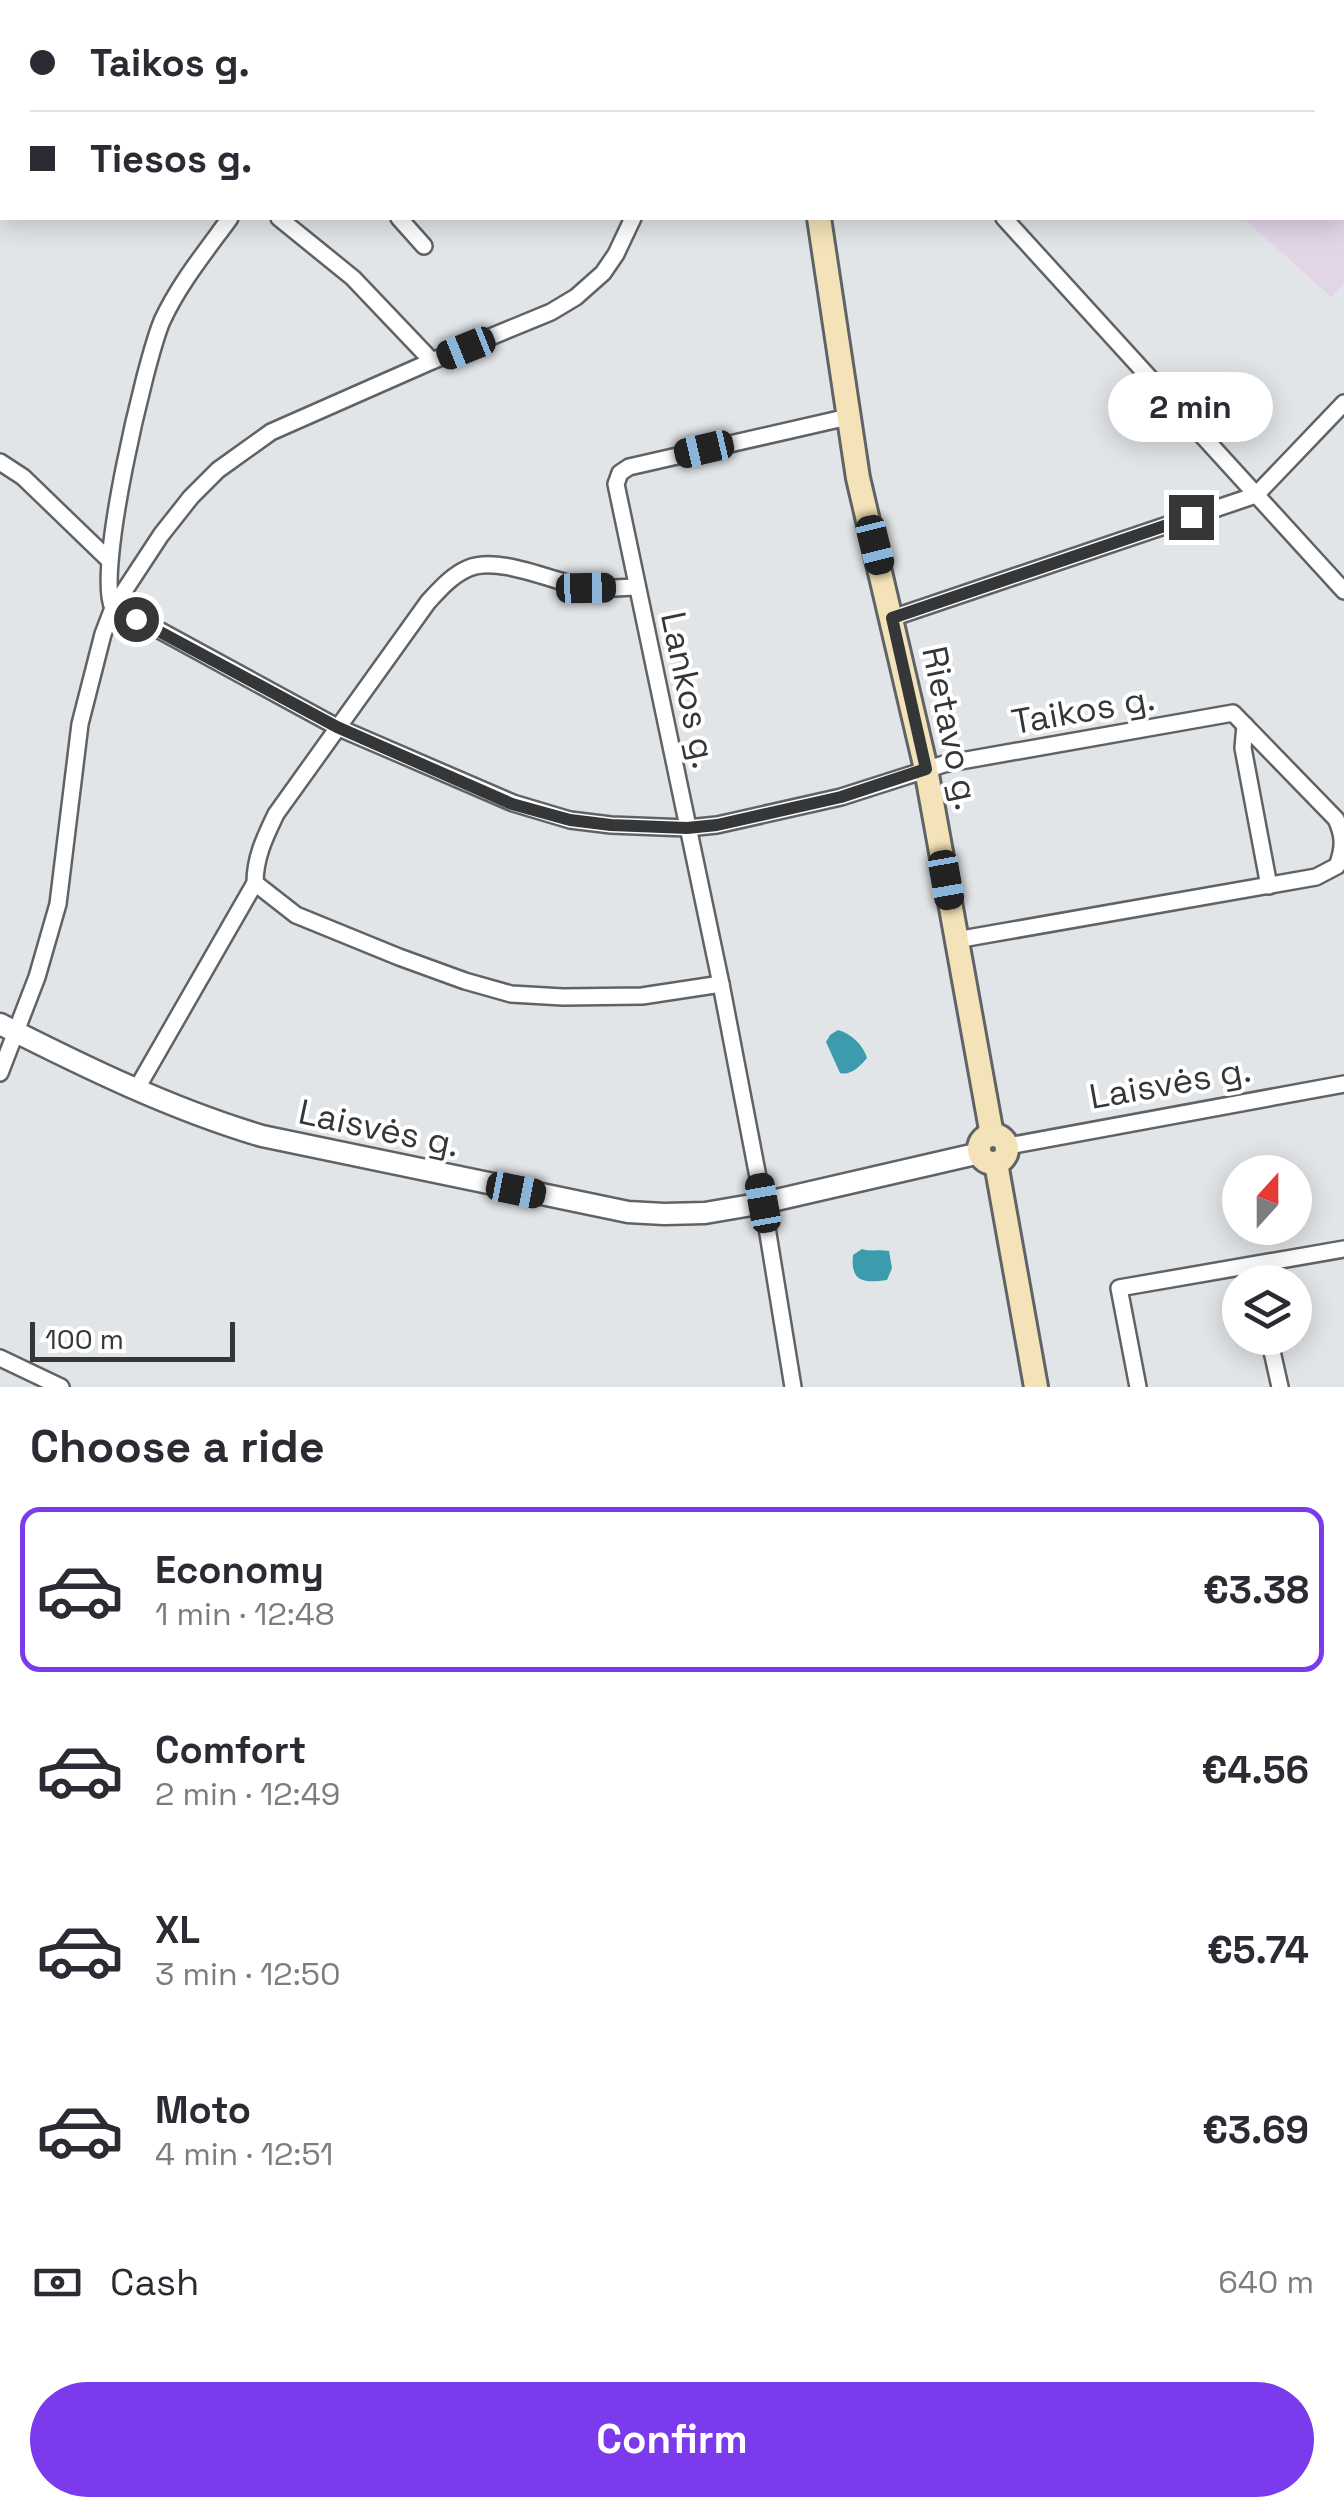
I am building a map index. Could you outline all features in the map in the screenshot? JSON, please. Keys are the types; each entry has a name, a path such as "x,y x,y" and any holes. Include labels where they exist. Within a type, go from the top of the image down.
{"main road":[{"name":"Rietavo g.","path":"819,220 858,478 926,769 1036,1387"}],"street":[{"path":"112,608 109,560 136,407 150,357 180,288 229,220"},
{"path":"281,220 353,278 432,361"},
{"path":"401,220 424,246"},
{"path":"0,1073 8,1028 37,977 58,904 80,724 112,608 161,535 218,470 240,452 293,421 550,312 576,297 603,273 632,220"},
{"path":"1006,220 1344,591"},
{"path":"892,618 1256,495 1344,403"},
{"name":"Lankos g.","path":"793,1387 722,984 616,484 629,467 848,417"},
{"path":"0,462 23,477 109,560"},
{"path":"136,1090 255,883 260,847 276,814 428,602 447,582 466,568 494,565 586,588 638,587"},
{"name":"Taikos g.","path":"112,608 337,727 512,804 570,820 611,825 717,825 841,797 926,769 1233,713 1244,725"},
{"path":"956,940 1328,873 1342,855 1342,831 1336,818 1244,725"},
{"path":"1244,725 1244,748 1268,886"},
{"path":"255,883 296,915 399,957 510,994 642,996 722,984"},
{"name":"Laisvės g.","path":"8,1028 136,1090 213,1122 262,1136 628,1212 664,1214 705,1213 763,1203 994,1149 1344,1084"},
{"path":"1288,1265 1344,1249"},
{"path":"1138,1387 1120,1288 1222,1278"},
{"path":"1273,1355 1280,1387"},
{"path":"0,1358 62,1387"}],"shaded area":[{"path":"1245,220 1344,220 1344,283 1331,297"}],"water":[{"path":"838,1030 856,1041 867,1058 848,1073 840,1073 826,1042"},
{"path":"862,1249 889,1251 892,1268 887,1280 866,1281 857,1276 853,1255"}],"route":[{"path":"136,619 337,727 512,804 570,820 687,828 779,813 926,769 892,618 1191,517"}]}
